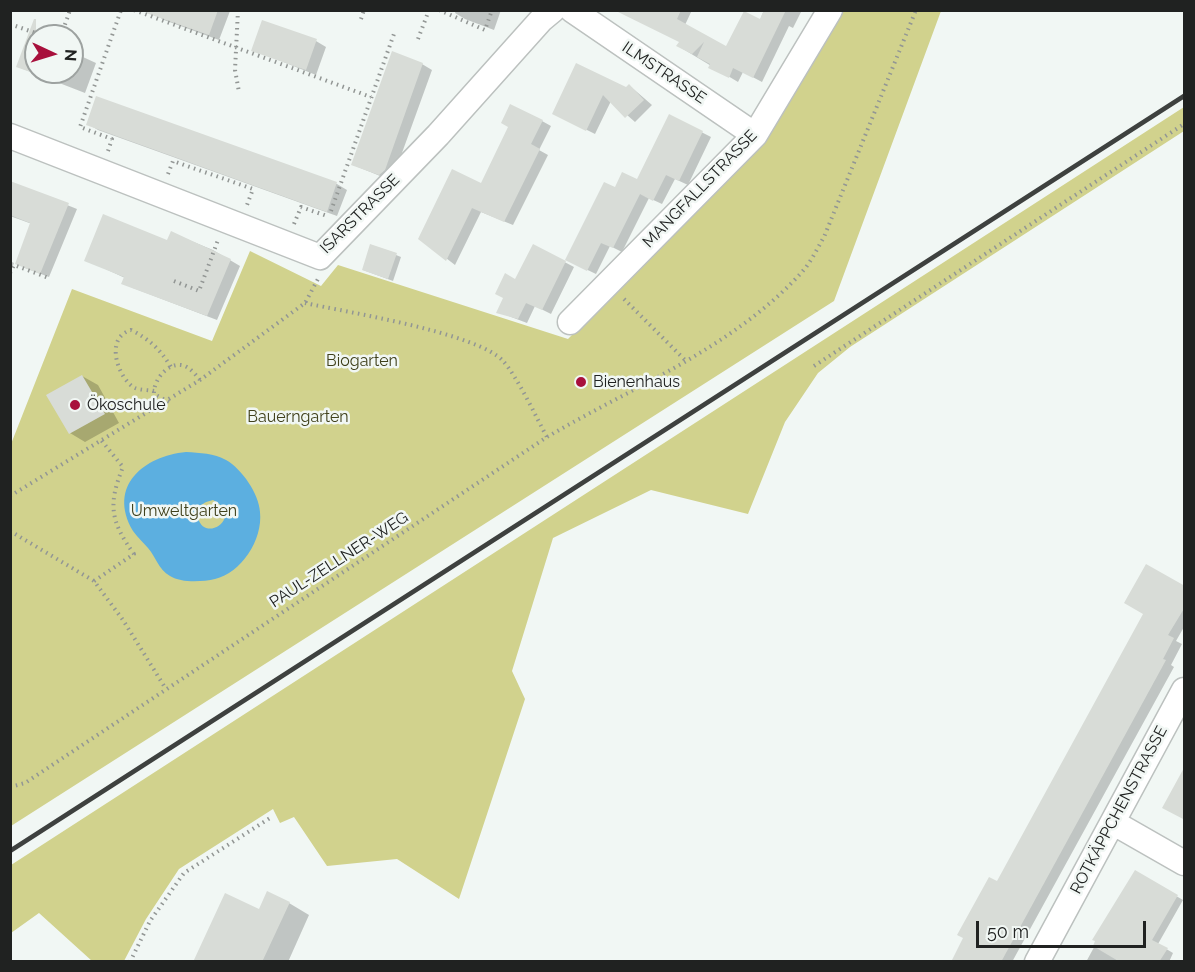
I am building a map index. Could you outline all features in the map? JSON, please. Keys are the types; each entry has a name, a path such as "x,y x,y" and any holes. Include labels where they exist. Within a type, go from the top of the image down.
{"street":[{"name":"ISARSTRASSE","path":"10,136 320,257 438,135 541,20 553,10"},
{"name":"ILMSTRASSE","path":"572,10 755,135"},
{"name":"MANGFALLSTRASSE","path":"570,322 755,135 830,10"},
{"name":"ROTKÄPPCHENSTRASSE","path":"1037,962 1185,690"},
{"path":"1114,823 1185,863"}],"path":[{"path":"101,171 112,139 80,126 121,10"},
{"path":"134,10 371,97"},
{"path":"238,10 235,48 239,92"},
{"path":"361,19 364,10"},
{"path":"418,39 429,10"},
{"path":"439,10 485,30 492,10"},
{"name":"PAUL-ZELLNER-WEG","path":"10,787 25,783 547,437 604,404 687,362 771,303 803,270 824,237 916,10"},
{"path":"286,244 301,207 329,217 395,31"},
{"path":"814,366 1185,124"},
{"path":"160,194 173,161 253,189 199,291 174,280"},
{"path":"10,273 14,264 49,278"},
{"path":"612,281 624,299 687,362"},
{"path":"10,496 101,440 169,402 305,303 404,324 480,346 503,360 547,437"},
{"path":"169,402 154,394 154,391 136,388 126,381 114,352 117,340 123,332 131,330 145,337 162,351 171,367"},
{"path":"154,391 161,374 171,367 181,365 192,370 200,380"},
{"path":"94,581 134,554 113,517 112,502 123,467 101,440"},
{"path":"10,531 94,581 123,620 166,689"},
{"path":"130,962 150,921 184,873 270,818"}],"green space":[{"name":"Umweltgarten","path":"843,11 941,11 834,301 11,826 11,444 72,289 212,341 250,251 321,286 338,265 568,339 765,140"},
{"path":"1184,107 1184,131 850,347 818,373 785,422 748,514 651,490 553,538 512,671 525,699 459,899 397,859 327,866 294,817 280,823 273,809 179,869 146,919 124,961 92,961 39,913 11,933 11,865"}],"water":[{"path":"186,452 221,458 232,464 244,476 257,498 260,523 254,544 241,563 225,576 186,581 170,576 133,531 126,515 124,500 127,487 144,467 171,455","holes":["213,500 222,506 225,513 220,525 214,528 202,525 197,514 201,506"]}],"building":[{"path":"147,10 218,10 209,35 146,13"},
{"path":"614,10 681,10 677,19 726,46 744,11 760,19 764,10 786,10 753,78 733,68 729,78 708,68 710,64 697,57 704,42 692,54 676,46 679,42"},
{"path":"262,20 317,39 306,70 251,51"},
{"path":"24,46 24,70 16,67"},
{"path":"392,51 423,63 385,170 379,175 351,165"},
{"path":"576,63 626,87 629,84 644,100 625,118 603,95 586,131 552,114"},
{"path":"96,96 337,182 327,212 86,125"},
{"path":"510,104 543,120 531,144 540,149 504,222 472,208 446,261 418,239 452,169 481,183 508,127 501,123"},
{"path":"669,114 703,131 679,181 666,175 653,201 640,194 613,248 601,243 587,271 565,260 604,182 615,187 622,172 637,179"},
{"path":"10,181 69,203 40,274 15,264 30,223 10,215"},
{"path":"103,214 167,240 171,231 231,259 207,316 121,284 124,277 84,261"},
{"path":"370,244 397,253 388,279 362,270"},
{"path":"533,244 566,261 542,310 526,303 518,319 496,313 503,298 495,294 505,273 515,279"},
{"name":"Ökoschule","path":"82,375 105,414 69,434 46,395"},
{"path":"1146,564 1185,586 1185,607 1168,635 1174,638 1163,659 1166,660 1001,962 951,962 963,938 957,935 989,877 997,881 1143,614 1124,603"},
{"path":"1185,766 1185,820 1162,808"},
{"path":"1135,870 1178,895 1152,940 1168,948 1159,962 1120,962 1093,946 1095,941 1092,940"},
{"path":"267,891 290,902 262,962 193,962 225,893 259,909"}],"railway":[{"path":"10,851 1184,96"}],"place":[{"name":"Bienenhaus","path":"581,382"},
{"name":"Ökoschule","path":"75,405"}],"park label":[{"name":"Biogarten","path":"362,361"},
{"name":"Bauerngarten","path":"298,417"}]}
